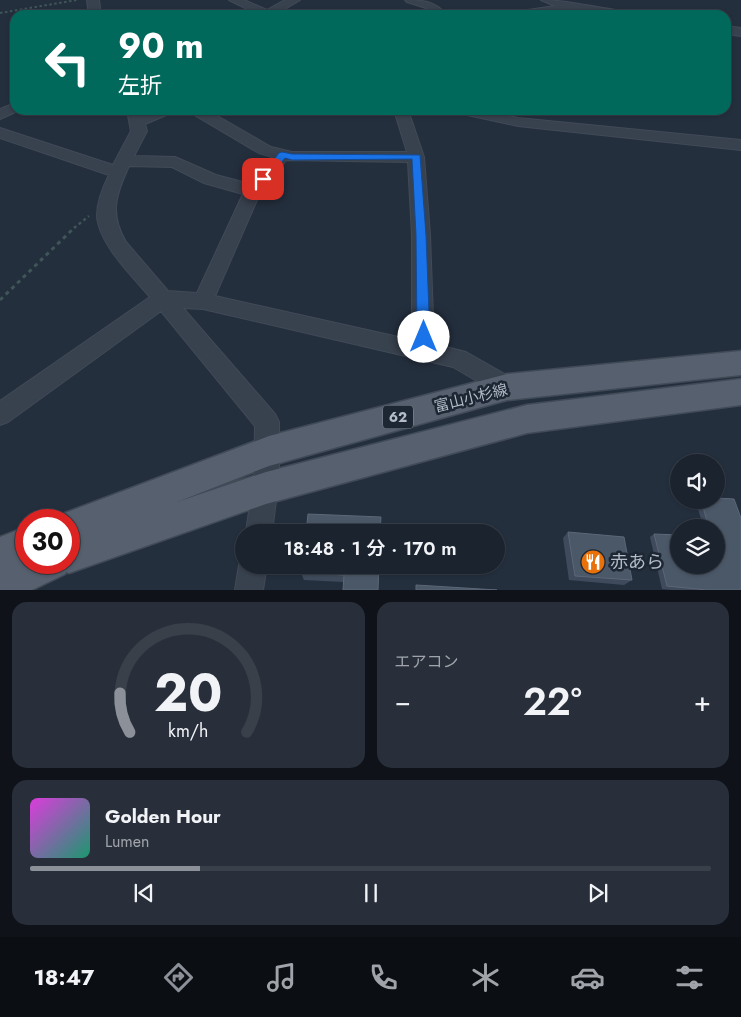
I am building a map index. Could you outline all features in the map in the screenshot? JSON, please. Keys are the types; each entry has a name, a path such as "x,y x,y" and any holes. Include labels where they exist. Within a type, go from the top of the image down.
{"main road":[{"name":"富山小杉線","path":"80,524 269,452 507,387 741,363"},
{"name":"62","path":"80,552 266,488 527,419 741,392"},
{"path":"0,554 15,548"},
{"path":"0,586 26,574"}],"street":[{"path":"235,0 259,10"},
{"path":"275,10 294,0"},
{"path":"411,0 430,6 435,10"},
{"path":"547,0 569,7 589,10"},
{"path":"551,10 569,7"},
{"path":"205,115 265,150 292,157 416,156"},
{"path":"403,115 416,156 421,235 424,350"},
{"path":"486,115 518,122 741,145"},
{"path":"135,116 139,131 122,167 113,181 106,214 108,226 119,247 267,422 269,452 260,524"},
{"path":"0,133 122,167 174,162 210,179 254,191"},
{"path":"203,301 249,198 282,155"},
{"path":"0,414 162,299 203,301 424,350 458,359 507,387"},
{"path":"249,590 252,574"}],"path":[{"path":"18,10 77,0"},
{"path":"0,300 81,221 108,203"}],"building":[{"path":"725,498 734,499 741,518 741,590 707,590 667,586 654,534 670,535 670,574 725,574 725,519 706,519 704,509 725,509"},
{"path":"308,514 381,517 381,524 307,524"},
{"name":"赤あら","path":"568,532 624,537 632,580 575,576"},
{"path":"322,574 379,574 378,590 343,590 344,575"},
{"path":"416,585 497,590 416,590"}],"place":[{"name":"赤あら","path":"593,562"}],"route":[{"path":"263,179 282,155 292,157 416,156 421,235 424,337"}]}
